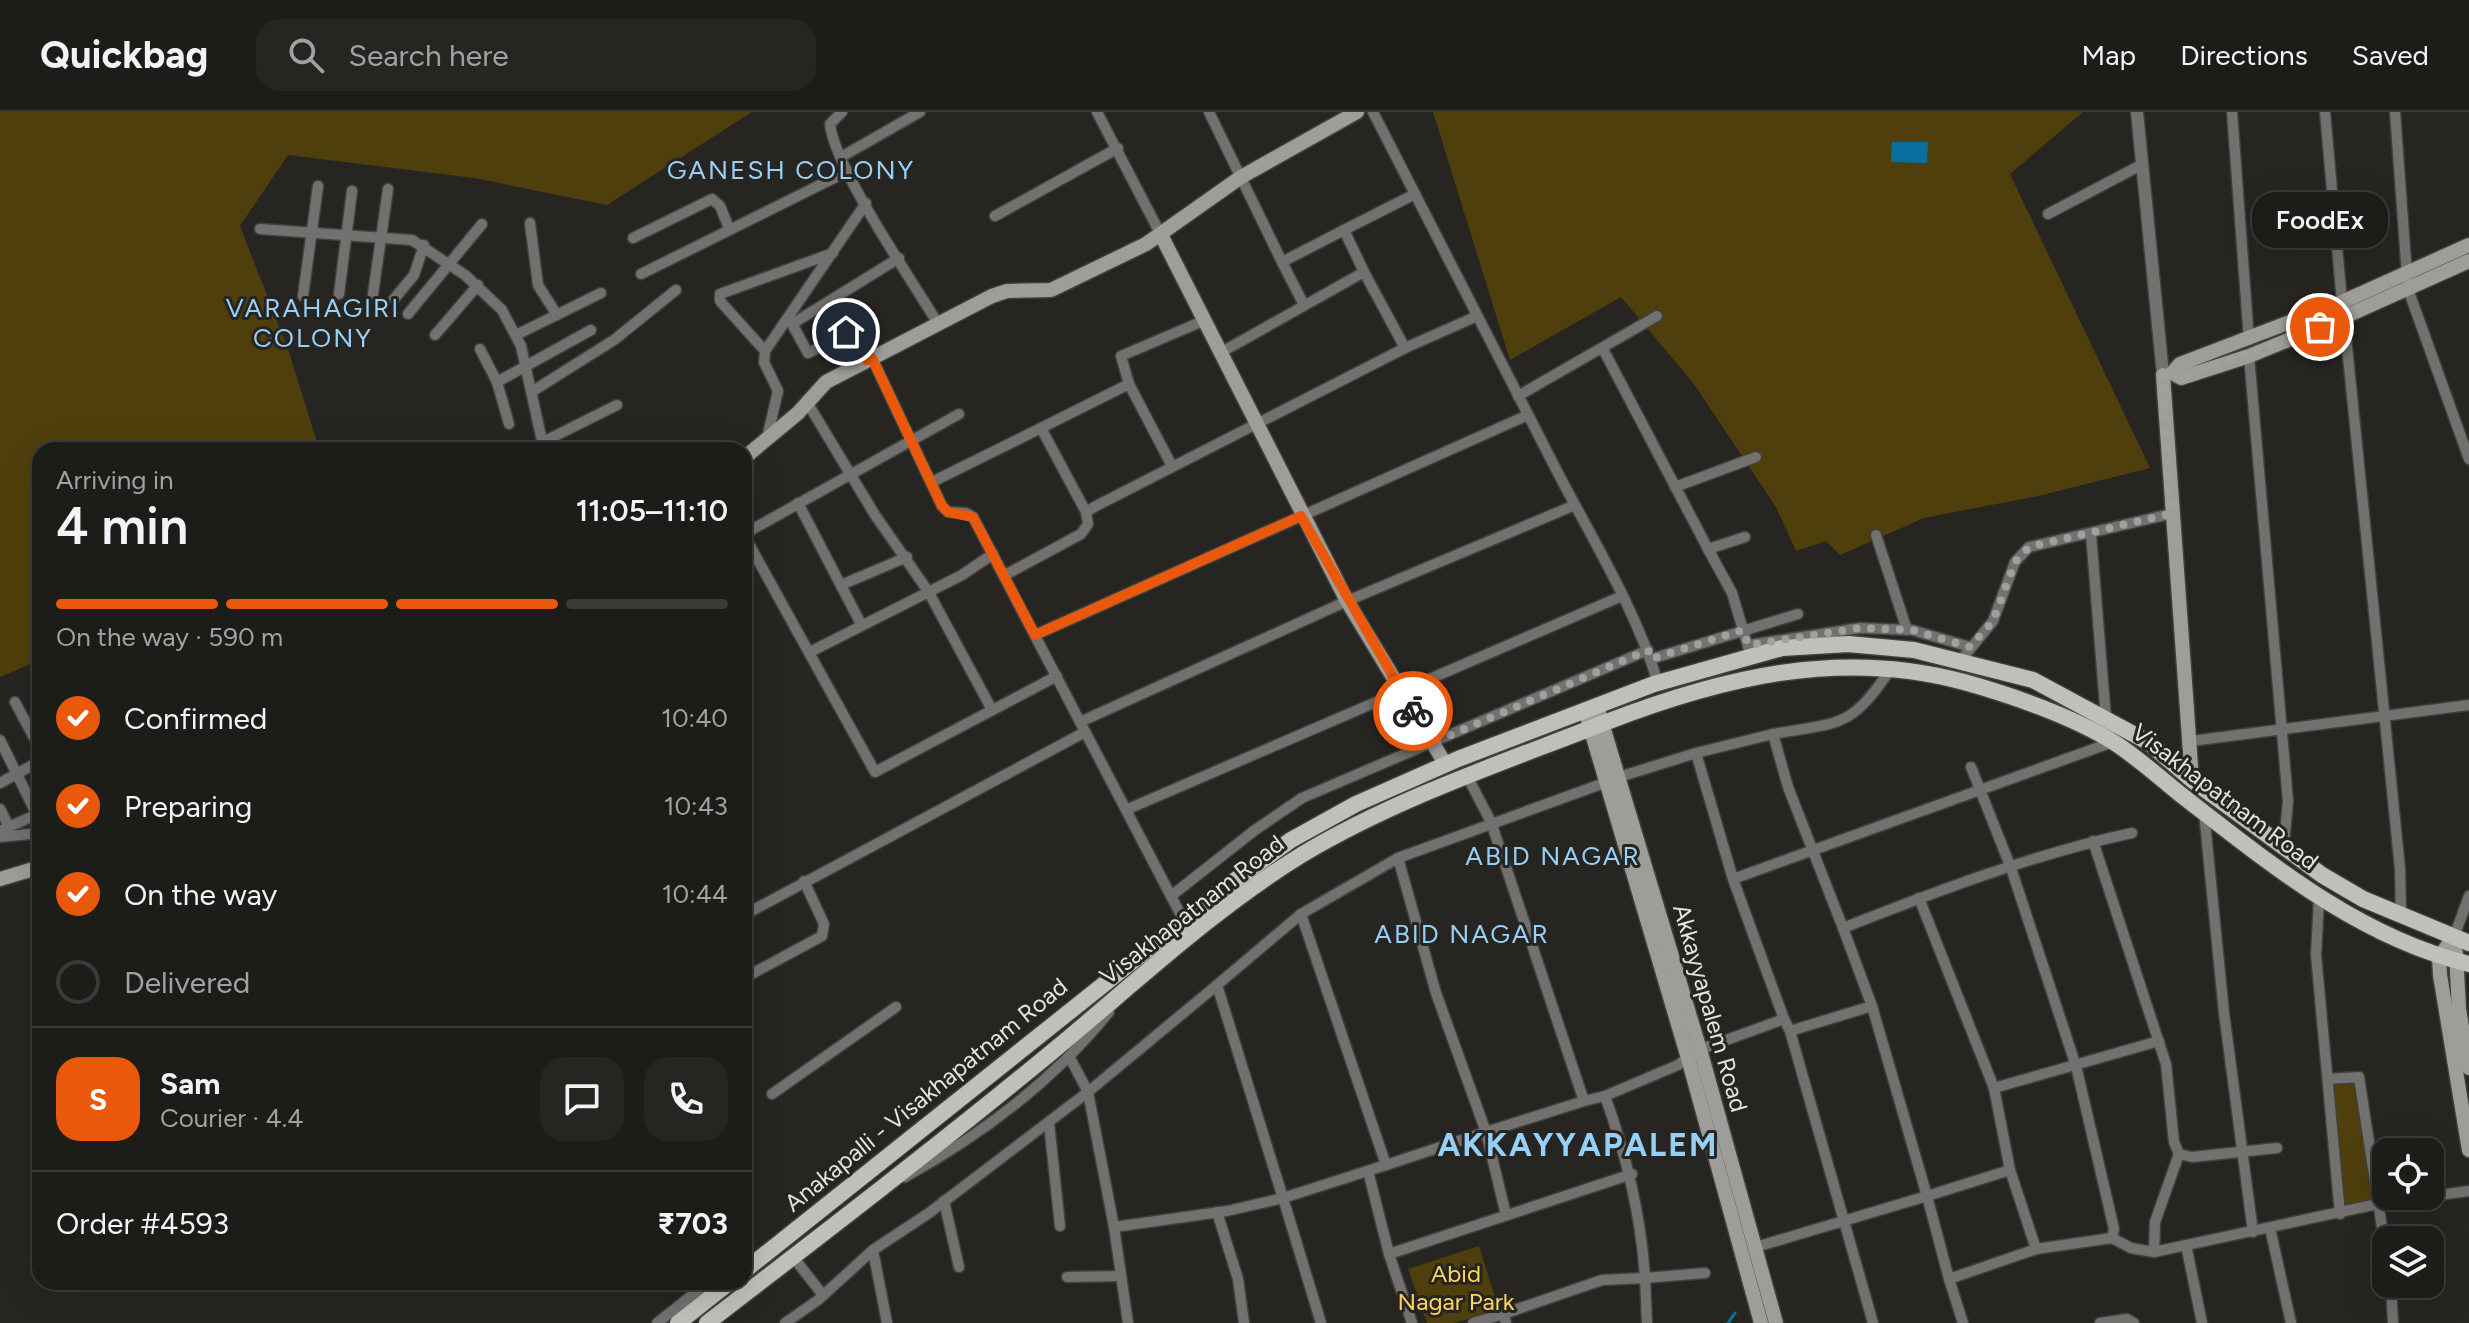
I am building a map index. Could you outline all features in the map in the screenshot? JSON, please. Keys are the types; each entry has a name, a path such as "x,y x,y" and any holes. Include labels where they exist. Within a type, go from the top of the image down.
{"main road":[{"path":"752,452 826,382 937,322 1007,291 1051,290 1161,235 1241,177 1357,112"},
{"path":"1161,235 1301,516 1347,601 1446,765"},
{"path":"2167,374 2180,364 2342,302 2469,245"},
{"path":"2167,374 2181,378 2249,356 2469,261"},
{"path":"2167,374 2170,514 2192,780"},
{"name":"Anakapalli - Visakhapatnam Road","path":"752,1265 1184,921 1291,840 1356,804 1446,765 1591,708 1750,651 1848,644 1966,653 2033,680 2148,742 2192,780 2284,844 2322,875 2363,899 2461,940"},
{"name":"Visakhapatnam Road","path":"707,1323 724,1317 793,1257 1234,902 1301,856 1361,823 1467,776 1725,681 1762,673 1820,666 1890,670 1960,681 2027,703 2113,742 2319,898 2362,924 2439,957 2463,963"},
{"name":"Akkayyapalem Road","path":"1591,708 1694,1054 1756,1247 1776,1323"},
{"path":"0,879 32,869"},
{"path":"2461,940 2439,957 2454,1075 2469,1150"},
{"path":"2461,940 2463,963 2458,1000 2469,1068"},
{"path":"1694,1054 1761,1323"},
{"path":"678,1323 720,1290"}],"street":[{"path":"842,112 830,124 841,157 937,322"},
{"path":"841,157 920,112"},
{"path":"1097,112 1161,235"},
{"path":"1209,112 1303,303"},
{"path":"1373,112 1475,317 1622,596 1658,683"},
{"path":"2137,112 2167,374"},
{"path":"2232,112 2249,340"},
{"path":"2325,112 2342,302"},
{"path":"2395,112 2408,289 2469,459"},
{"path":"995,216 1118,148"},
{"path":"2048,214 2141,165"},
{"path":"641,274 848,171"},
{"path":"303,296 318,186"},
{"path":"373,294 388,189"},
{"path":"339,294 352,191"},
{"path":"1282,262 1415,194"},
{"path":"633,238 712,199 720,206 729,228"},
{"path":"767,440 778,391 764,362 765,351 866,203"},
{"path":"530,223 538,285 557,315"},
{"path":"408,314 482,224"},
{"path":"260,229 412,240 451,264 478,285 502,310 516,335 528,368 541,442"},
{"path":"1344,230 1405,348"},
{"path":"394,299 414,275 424,245"},
{"path":"765,351 720,301 720,294 833,253"},
{"path":"899,258 792,324 808,353 851,332 870,359 910,444 948,512 973,517 1184,921"},
{"path":"1220,353 1303,303 1364,272"},
{"path":"435,335 478,285"},
{"path":"533,391 600,350 676,290"},
{"path":"516,335 601,293"},
{"path":"1518,396 1657,316"},
{"path":"1086,512 1405,348 1475,317"},
{"path":"2344,317 2400,869 2401,914"},
{"path":"1172,466 1129,384 1121,361 1125,352 1203,321"},
{"path":"497,382 528,368 591,330"},
{"path":"480,349 497,382 509,424"},
{"path":"1603,349 1732,593 1750,651 1860,628 1907,630 1966,653 1993,621 2020,553 2029,547 2170,514"},
{"path":"2249,356 2282,730 2288,814 2284,844"},
{"path":"932,482 1129,384"},
{"path":"807,402 850,477 928,591 991,708"},
{"path":"551,442 617,405"},
{"path":"752,530 959,414"},
{"path":"1035,635 1528,415"},
{"path":"1005,575 1081,534 1088,524 1086,512 1041,428"},
{"path":"1675,487 1756,457"},
{"path":"798,503 861,624"},
{"path":"752,910 1082,727 1347,601 1575,505"},
{"path":"2091,534 2106,719"},
{"path":"1876,535 1907,630"},
{"path":"1708,549 1745,537"},
{"path":"752,549 875,772 991,708 1057,676"},
{"path":"810,652 993,554"},
{"path":"841,585 907,557"},
{"path":"1128,809 1622,596"},
{"path":"1171,896 1255,830 1302,798 1649,655 1798,614"},
{"path":"785,1323 823,1295 873,1250 1049,1123 1301,914 1398,858 1491,822 1696,753 1773,734 1834,724 1853,716 1866,705 1890,670"},
{"path":"15,702 32,734"},
{"path":"2191,741 2469,705"},
{"path":"1773,734 1788,787 1872,1006 1963,1323"},
{"path":"0,740 32,801"},
{"path":"1733,879 2113,742"},
{"path":"1696,753 1733,879 1790,1031 1873,1323"},
{"path":"0,783 32,766"},
{"path":"1971,767 2011,868 2076,1066 2114,1229 2112,1238"},
{"path":"1467,776 1491,822 1584,1101"},
{"path":"0,809 3,832"},
{"path":"2204,812 2224,1013 2253,1232"},
{"path":"3,832 32,818"},
{"path":"3,832 32,833"},
{"path":"1843,928 1919,898 2093,841 2132,833"},
{"path":"2093,841 2166,1064 2174,1142 2179,1154 2155,1222 2154,1252"},
{"path":"1398,858 1436,993 1486,1132 1506,1215"},
{"path":"752,974 822,936 824,924 804,881"},
{"path":"2461,940 2469,896"},
{"path":"1919,898 1994,1088 2010,1170 2036,1249"},
{"path":"2319,898 2316,955 2340,1214"},
{"path":"1301,914 1386,1165"},
{"path":"1217,985 1321,1323"},
{"path":"872,1195 971,1138 1070,1058 1123,993"},
{"path":"1790,1031 1872,1006"},
{"path":"772,1094 896,1007"},
{"path":"1114,1227 1217,1212 1283,1198 1605,1096 1694,1054 1784,1019"},
{"path":"1994,1088 2159,1041"},
{"path":"1070,1058 1088,1092 1114,1227 1128,1323"},
{"path":"2328,1079 2359,1077 2372,1175"},
{"path":"1605,1096 1632,1174 1642,1228 1647,1323"},
{"path":"1049,1123 1060,1226"},
{"path":"2179,1154 2192,1157 2277,1148"},
{"path":"1756,1247 2010,1170"},
{"path":"1368,1171 1389,1254 1412,1323"},
{"path":"1389,1254 1632,1174"},
{"path":"2444,1195 2469,1191"},
{"path":"944,1201 959,1267"},
{"path":"1949,1279 2036,1249 2112,1238 2131,1248 2154,1252 2372,1206"},
{"path":"1217,1212 1238,1279 1244,1323"},
{"path":"2270,1228 2291,1323"},
{"path":"752,1255 792,1234"},
{"path":"2186,1245 2202,1323"},
{"path":"873,1250 887,1323"},
{"path":"793,1257 823,1295"},
{"path":"1473,1323 1504,1318 1602,1280 1705,1273"},
{"path":"1067,1277 1121,1276"},
{"path":"657,1323 699,1290"},
{"path":"2392,1298 2393,1323"},
{"path":"2100,1323 2127,1319 2134,1323"}],"green space":[{"path":"0,112 752,112 607,205 474,178 288,155 240,226 288,349 315,442 32,442 32,663 0,677"},
{"path":"1433,112 2083,112 2010,174 2150,468 2038,496 1924,518 1840,555 1826,541 1796,551 1776,507 1694,384 1621,297 1510,360"},
{"path":"2359,1077 2372,1175 2372,1206 2340,1214 2328,1079"},
{"name":"Abid Nagar Park","path":"1479,1246 1499,1310 1454,1323 1427,1323 1408,1269"}],"water":[{"path":"1892,142 1928,142 1927,163 1891,162"}],"waterway":[{"path":"1728,1323 1735,1313"}],"way so far":[{"path":"1413,711 1432,743 1648,650 1651,659 1743,630 1748,645 1802,634 1860,628 1912,630 1970,647 1993,621 2015,562 2020,553 2029,547 2170,514 2163,375 2172,373 2181,378 2249,356 2320,327"}],"place":[{"name":"FoodEx","path":"2320,327"}],"district":[{"name":"GANESH COLONY","path":"791,170"},
{"name":"VARAHAGIRI COLONY","path":"313,323"},
{"name":"ABID NAGAR","path":"1553,856"},
{"name":"ABID NAGAR","path":"1462,934"},
{"name":"AKKAYYAPALEM","path":"1578,1145"}],"route":[{"path":"846,332 851,332 867,360 872,358 910,444 942,506 948,512 966,513 973,517 1035,635 1151,586 1301,516 1347,601 1413,711"}]}
